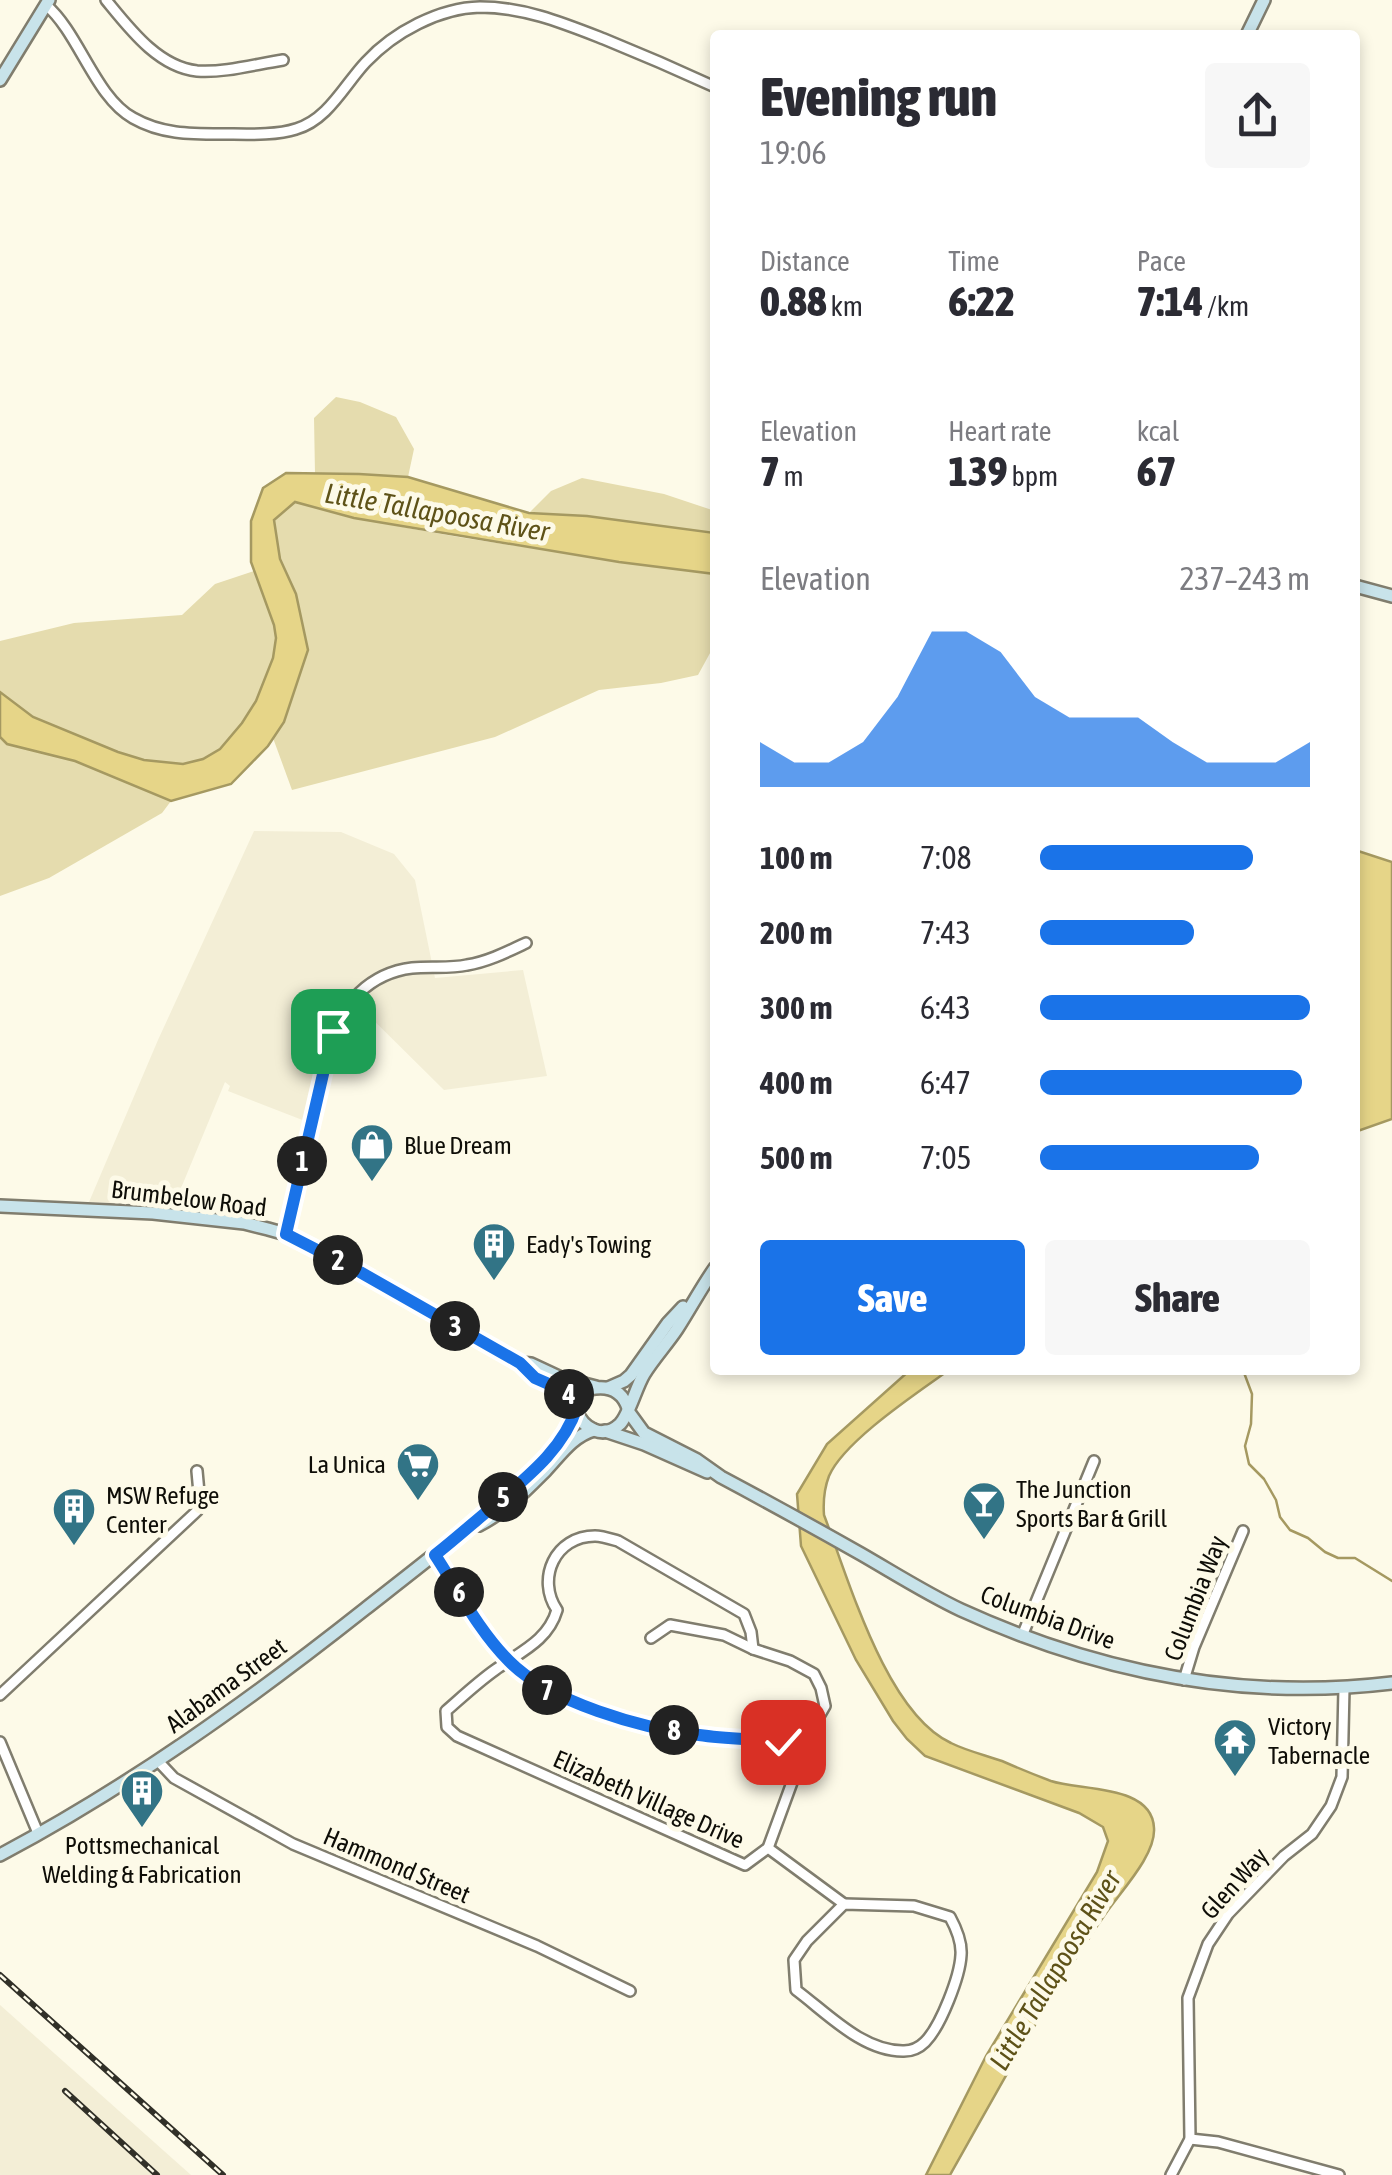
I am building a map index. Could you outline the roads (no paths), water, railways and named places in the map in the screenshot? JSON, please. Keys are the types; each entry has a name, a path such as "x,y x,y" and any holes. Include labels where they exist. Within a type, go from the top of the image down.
{"main road":[{"path":"1249,30 1264,0"},
{"path":"0,80 47,2"},
{"path":"1360,587 1392,596"},
{"name":"Brumbelow Road","path":"0,1206 168,1214 244,1223 286,1234 520,1363 535,1378 567,1392 576,1409"},
{"path":"697,1294 668,1323 631,1375 618,1385 588,1391 576,1409 583,1424 600,1430 621,1423 642,1376 710,1275"},
{"name":"Brumbelow Road","path":"520,1363 602,1388"},
{"path":"602,1388 622,1395 628,1409"},
{"name":"Alabama Street","path":"0,1856 158,1761 298,1662 464,1532 545,1460 568,1428 576,1409"},
{"name":"Columbia Drive","path":"628,1409 644,1433 958,1608 1022,1636 1133,1670 1184,1680 1252,1688 1392,1684"},
{"name":"Columbia Drive","path":"600,1430 721,1476"},
{"name":"Alabama Street","path":"464,1532 490,1519 514,1500 582,1434 600,1430"}],"street":[{"path":"106,0 160,56 194,71 283,60"},
{"path":"47,2 103,88 128,116 157,130 183,134 298,129 331,105 368,60 408,29 439,15 477,7 522,11 556,20 710,85"},
{"path":"286,1234 329,1042 346,1006 369,984 396,972 467,965 526,943"},
{"path":"1022,1636 1094,1461"},
{"path":"0,1695 197,1511 197,1471"},
{"name":"Columbia Way","path":"1184,1680 1194,1646 1243,1531"},
{"path":"509,1661 537,1642 553,1623 557,1610 548,1591 550,1564 571,1543 596,1536 618,1541 744,1614 753,1649"},
{"path":"435,1555 488,1637 509,1661 532,1682 566,1700 696,1735 783,1742 796,1750 825,1706 814,1674 724,1635 670,1625 651,1638"},
{"name":"Elizabeth Village Drive","path":"509,1661 446,1710 447,1727 457,1736 745,1865 768,1848 794,1777 796,1750"},
{"name":"Glen Way","path":"1170,2175 1190,2139 1188,1998 1208,1944 1228,1914 1284,1856 1312,1834 1331,1806 1342,1777 1344,1688"},
{"path":"0,1742 38,1834"},
{"name":"Hammond Street","path":"158,1761 174,1778 292,1844 537,1946 630,1991"},
{"path":"768,1848 844,1904 914,1906 950,1917 962,1952 956,1977 936,2026 928,2040 916,2049 902,2051 865,2042 796,1990 794,1960 807,1940 844,1904"},
{"path":"1190,2139 1218,2142 1339,2175"}],"water":[{"name":"Little Tallapoosa River","path":"286,473 408,477 529,513 587,516 710,532 710,573 354,518 295,502 274,520 280,559 296,594 308,650 284,722 268,746 231,784 171,801 75,761 7,744 0,737 0,692 33,717 144,760 183,764 220,749 256,701 273,658 274,625 251,562 251,521 263,488"},
{"path":"1360,852 1392,862 1392,1119 1360,1130"},
{"name":"Little Tallapoosa River","path":"904,1375 942,1375 883,1418 850,1448 837,1462 826,1486 824,1515 872,1642 907,1704 928,1727 951,1743 1051,1781 1128,1796 1150,1814 1154,1828 1144,1861 1064,1977 950,2175 926,2175 986,2056 1097,1872 1108,1841 1103,1827 1079,1813 925,1756 893,1721 856,1660 801,1546 797,1494 827,1444"}],"waterway":[{"path":"1245,1375 1252,1394 1251,1424 1245,1446 1249,1464 1264,1479 1280,1517 1290,1530 1325,1552 1338,1558 1355,1558 1392,1581"}],"railway":[{"path":"0,1975 223,2175"},
{"path":"65,2091 157,2175"}],"place":[{"name":"Blue Dream","path":"372,1183"},
{"name":"Eady's Towing","path":"494,1282"},
{"name":"La Unica","path":"418,1502"},
{"name":"The Junction Sports Bar & Grill","path":"984,1541"},
{"name":"MSW Refuge Center","path":"74,1547"},
{"name":"Victory Tabernacle","path":"1235,1778"},
{"name":"Pottsmechanical Welding & Fabrication","path":"142,1829"}]}
